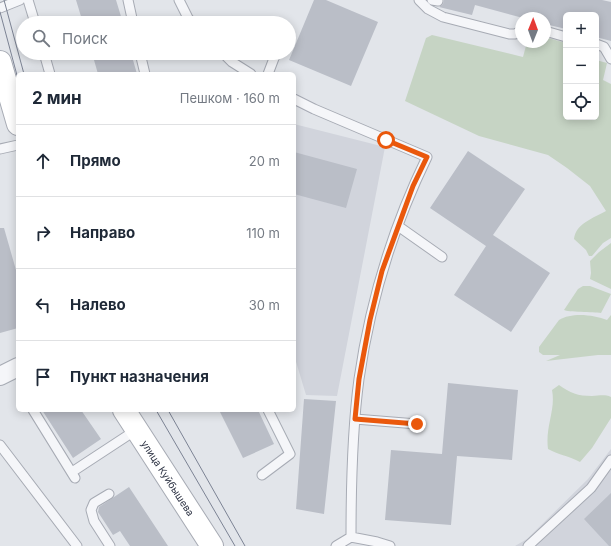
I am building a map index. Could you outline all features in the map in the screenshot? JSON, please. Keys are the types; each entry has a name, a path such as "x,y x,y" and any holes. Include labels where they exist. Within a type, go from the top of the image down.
{"main road":[{"path":"0,62 16,117"},
{"name":"улица Куйбышева","path":"125,412 212,546"}],"street":[{"path":"0,376 16,368"}],"lane":[{"path":"0,8 20,0"},
{"path":"28,0 33,16"},
{"path":"128,0 131,16"},
{"path":"179,0 187,16"},
{"path":"419,0 428,9 443,17 509,34 515,34"},
{"path":"551,33 563,36"},
{"path":"599,45 604,47 611,59"},
{"path":"46,60 49,72"},
{"path":"142,60 145,72"},
{"path":"230,60 248,72"},
{"path":"269,72 273,60"},
{"path":"296,100 427,157 413,186 382,271 370,320 359,379 355,419 351,488 351,537"},
{"path":"0,150 16,146"},
{"path":"398,226 442,257"},
{"path":"34,412 73,475 136,430"},
{"path":"262,475 290,454 269,412"},
{"path":"355,419 417,424"},
{"path":"0,445 77,546"},
{"path":"528,546 591,488 611,460"},
{"path":"109,494 94,503 91,510 94,521 110,546"},
{"path":"336,546 351,537 390,546"}],"shaded area":[{"path":"296,125 385,147 337,396 306,395 296,362"},
{"path":"611,449 611,546 515,546 527,539 588,479"}],"green space":[{"path":"432,35 523,57 525,48 551,48 551,39 563,42 563,120 599,120 599,61 607,63 603,80 611,84 611,238 603,243 592,256 589,256 586,250 574,239 575,233 582,225 606,211 590,186 548,155 479,136 405,101 426,38"},
{"path":"611,243 611,289 590,279 590,261"},
{"path":"583,286 590,286 611,294 601,313 564,310 578,289"},
{"path":"583,315 607,320 611,315 611,355 546,361 560,355 543,355 539,352 539,347 559,320 564,317"},
{"path":"559,385 578,395 604,395 611,397 611,418 592,448 580,462 548,449 547,441 553,404 552,390"}],"building":[{"path":"76,0 116,0 121,16 81,16"},
{"path":"314,0 326,0 378,22 351,86 289,60 296,60 296,43"},
{"path":"444,0 602,0 611,2 611,41 599,38 599,12 563,12 563,28 551,25 551,12 515,12 515,16 475,5 472,15 439,7 443,4"},
{"path":"94,60 133,60 136,72 97,72"},
{"path":"468,151 525,189 493,235 550,273 511,332 454,295 486,246 430,208"},
{"path":"296,153 357,169 346,208 296,195"},
{"path":"0,228 4,228 16,270 16,329 0,333"},
{"path":"448,383 518,390 512,460 457,456 451,525 385,520 391,450 442,454"},
{"path":"304,399 336,401 324,514 296,509"},
{"path":"43,412 82,412 101,439 73,458"},
{"path":"220,412 259,412 274,444 243,458"},
{"path":"129,487 168,546 130,546 120,531 113,535 98,512 99,507"},
{"path":"611,493 611,546 609,546 584,519"}],"tram line":[{"path":"4,0 16,44"},
{"path":"0,12 16,72"},
{"path":"20,60 23,72"},
{"path":"157,412 235,546"},
{"path":"169,412 245,546"}],"route":[{"path":"386,140 427,157 413,186 382,271 370,320 359,379 355,419 417,424"}]}
